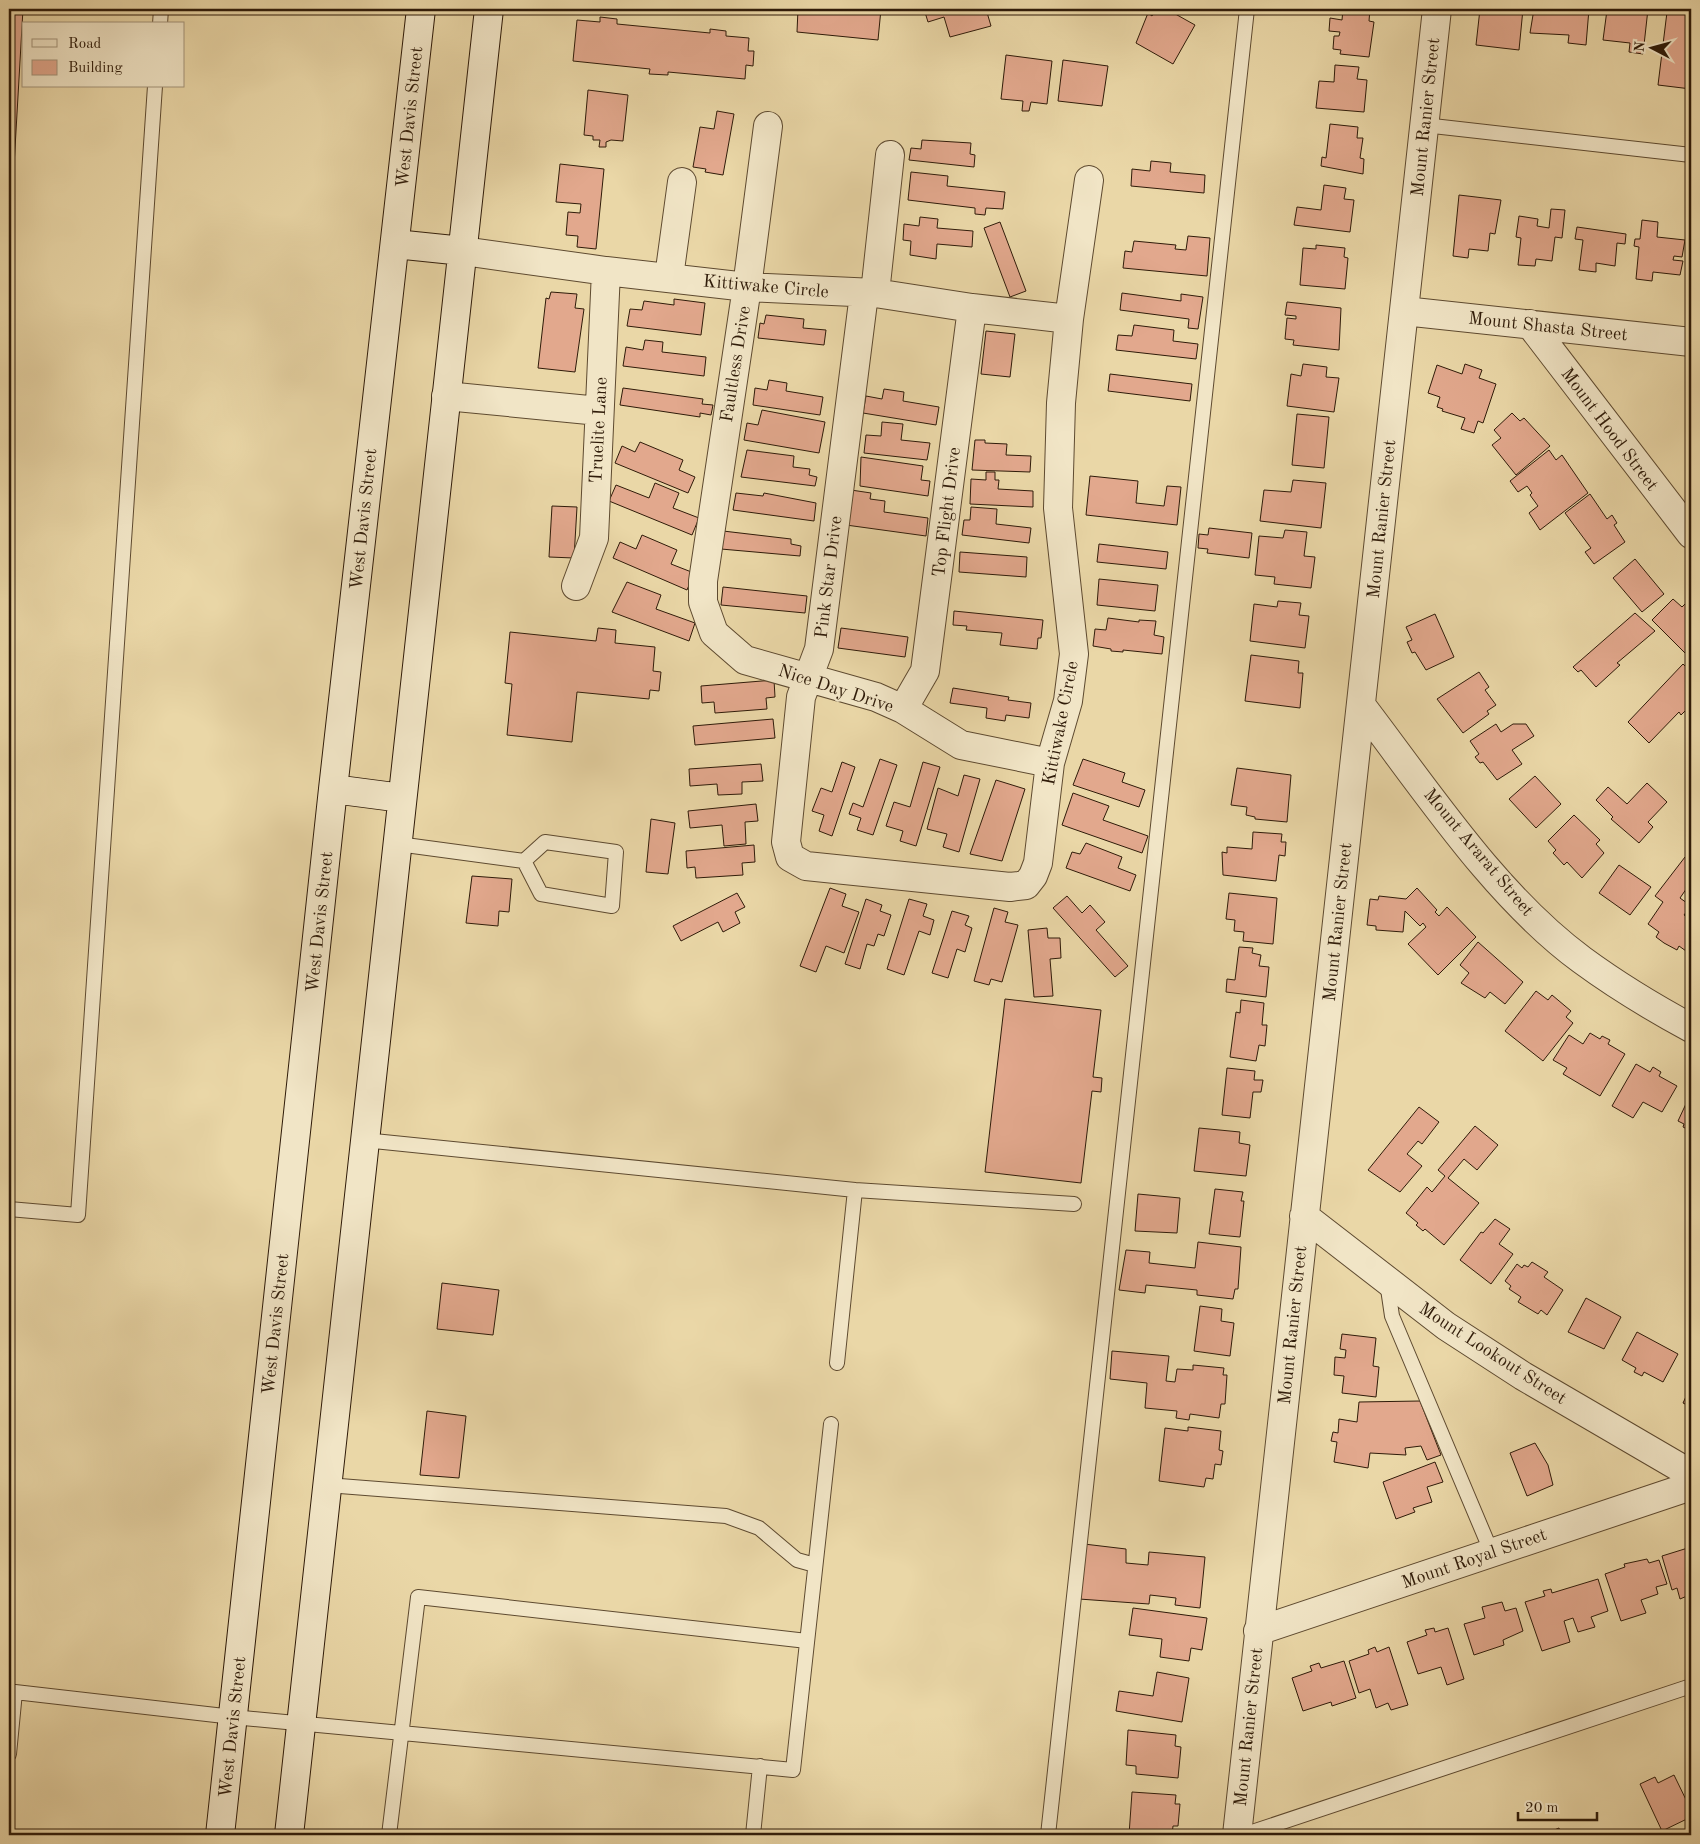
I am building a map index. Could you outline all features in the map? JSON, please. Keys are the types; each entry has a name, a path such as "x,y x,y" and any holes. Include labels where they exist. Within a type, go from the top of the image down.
{"street":[{"name":"West Davis Street","path":"220,1835 333,789 421,9"},
{"path":"289,1835 489,9"},
{"name":"Mount Ranier Street","path":"1237,1835 1437,9"},
{"name":"Faultless Drive","path":"703,602 703,580 747,287 768,126"},
{"name":"Pink Star Drive","path":"790,857 786,842 801,697 819,648 890,155"},
{"name":"Kittiwake Circle","path":"790,857 806,866 1010,886 1026,884 1033,876 1038,862 1050,762 1068,701 1074,654 1058,508 1061,403 1069,319 1089,180"},
{"path":"669,277 682,182"},
{"name":"Kittiwake Circle","path":"395,244 463,250 606,271 747,287 870,294 1069,319"},
{"name":"Truelite Lane","path":"576,586 594,538 606,271"},
{"name":"Top Flight Drive","path":"903,709 925,671 972,308"},
{"name":"Mount Shasta Street","path":"1404,311 1691,342"},
{"name":"Mount Hood Street","path":"1530,324 1691,534"},
{"path":"446,396 599,411"},
{"name":"Nice Day Drive","path":"703,602 714,633 745,660 876,697 903,709 961,745 1050,762"},
{"name":"Mount Ararat Street","path":"1361,705 1496,878 1537,920 1581,959 1657,1010 1691,1028"},
{"path":"333,789 402,798"},
{"name":"Mount Lookout Street","path":"1304,1216 1446,1326 1523,1376 1691,1474"},
{"name":"Mount Royal Street","path":"1258,1631 1491,1551 1691,1486"}],"lane":[{"path":"160,22 161,9"},
{"path":"1048,1835 1248,9"},
{"path":"9,1208 78,1215 155,88"},
{"path":"1424,125 1691,155"},
{"path":"398,844 524,860 545,842 616,852 612,906 541,894 524,860"},
{"path":"364,1140 855,1190 1074,1204"},
{"path":"837,1362 855,1190"},
{"path":"1387,1282 1392,1316 1491,1551"},
{"path":"9,1754 12,1692 301,1724 793,1770 832,1424"},
{"path":"327,1485 726,1516 759,1528 797,1560 815,1565"},
{"path":"390,1835 418,1597 807,1640"},
{"path":"1243,1835 1691,1686"},
{"path":"753,1835 760,1766"}],"building":[{"path":"9,9 23,9 22,22 9,253"},
{"path":"798,9 881,9 878,40 797,32"},
{"path":"924,9 986,9 991,26 950,37 944,17 928,22"},
{"path":"1156,9 1171,9 1170,11 1195,25 1173,64 1136,43 1148,13 1152,16"},
{"path":"1208,9 1232,9 1232,11"},
{"path":"1343,9 1370,9 1369,21 1374,22 1369,57 1340,54 1341,50 1333,49 1334,36 1339,36 1340,32 1329,31 1330,18 1342,20"},
{"path":"1480,9 1523,9 1519,50 1476,45"},
{"path":"1534,9 1589,9 1586,45 1568,43 1569,35 1530,33"},
{"path":"1620,9 1648,9 1643,54 1629,52 1630,43 1603,40 1607,10 1619,12"},
{"path":"1680,9 1689,9 1688,14 1691,14 1691,89 1658,85 1667,12 1679,13"},
{"path":"600,17 617,19 617,24 710,33 710,29 726,31 726,36 749,38 748,51 754,51 753,66 746,65 745,79 668,72 668,75 649,74 650,69 573,61 577,20 600,22"},
{"path":"1006,55 1052,61 1047,104 1031,102 1029,111 1022,111 1023,101 1001,99"},
{"path":"1063,60 1108,66 1102,106 1058,101"},
{"path":"1335,65 1359,67 1357,79 1367,80 1364,112 1316,108 1319,81 1334,82"},
{"path":"588,90 628,95 623,141 611,140 606,142 606,147 599,147 600,140 593,140 593,136 584,135"},
{"path":"717,111 734,114 723,175 705,172 706,169 693,167 700,127 714,129"},
{"path":"1330,124 1358,127 1357,138 1363,138 1360,158 1364,159 1363,174 1321,166 1322,157 1326,158"},
{"path":"922,140 971,143 970,154 975,155 974,167 909,160 911,148 921,149"},
{"path":"1151,161 1171,163 1170,172 1205,175 1204,193 1131,186 1132,169 1150,171"},
{"path":"560,164 604,169 596,249 577,247 578,236 566,235 568,212 580,213 581,204 556,202"},
{"path":"911,172 948,176 947,186 1005,192 1003,209 986,208 985,215 975,214 975,208 908,200"},
{"path":"1324,185 1346,188 1344,199 1354,200 1350,232 1294,225 1297,207 1321,210"},
{"path":"1459,195 1501,200 1495,234 1490,233 1488,251 1469,249 1468,258 1453,256"},
{"path":"1551,209 1565,210 1562,238 1555,237 1552,261 1536,259 1535,266 1518,265 1521,238 1516,237 1519,216 1538,219 1537,226 1549,228"},
{"path":"920,217 938,219 937,228 973,231 972,247 937,244 936,259 910,255 911,241 903,240 904,224 919,226"},
{"path":"1642,220 1658,222 1657,237 1685,240 1682,257 1674,256 1673,260 1683,261 1680,275 1653,272 1652,281 1636,279 1639,247 1634,246 1635,239 1640,239"},
{"path":"1000,222 1026,291 1010,297 984,228"},
{"path":"1577,227 1626,234 1625,244 1617,243 1615,266 1596,263 1596,272 1579,270 1583,240 1575,239"},
{"path":"1188,236 1210,238 1207,276 1123,268 1125,251 1132,252 1134,241 1176,245 1175,249 1186,250"},
{"path":"1316,245 1345,248 1344,257 1348,258 1345,289 1300,285 1303,248 1316,249"},
{"path":"551,292 577,294 575,308 584,309 575,372 538,368 546,298 549,299"},
{"path":"1122,293 1181,301 1181,294 1203,297 1198,329 1188,328 1189,319 1120,310"},
{"path":"674,299 705,303 701,335 627,326 630,309 642,310 644,301 674,305"},
{"path":"1287,302 1341,308 1339,350 1293,345 1294,340 1285,339 1287,318 1296,319 1296,316 1285,315"},
{"path":"766,315 804,319 803,328 826,330 824,345 758,338 760,323 764,324"},
{"path":"1134,325 1174,330 1173,341 1198,344 1196,359 1116,350 1118,335 1132,336"},
{"path":"986,331 1015,334 1010,377 981,374"},
{"path":"645,340 663,342 662,352 706,357 704,376 623,366 626,347 643,350"},
{"path":"1303,364 1327,367 1326,377 1339,378 1334,412 1287,406 1291,374 1301,376"},
{"path":"1465,364 1482,370 1479,378 1496,384 1483,423 1478,421 1474,433 1461,429 1465,418 1442,411 1443,409 1437,407 1440,397 1428,393 1437,365 1462,374"},
{"path":"1110,374 1192,384 1190,401 1108,391"},
{"path":"769,380 787,383 786,391 823,397 820,415 753,405 755,388 767,390"},
{"path":"623,388 703,399 702,404 713,405 711,415 700,413 700,417 620,405"},
{"path":"884,389 904,392 903,401 939,407 936,425 863,413 866,396 882,399"},
{"path":"762,410 825,422 819,453 744,440 747,423 758,425"},
{"path":"1512,413 1520,421 1524,418 1550,446 1516,475 1492,445 1501,438 1494,430"},
{"path":"1297,414 1329,417 1324,468 1292,465"},
{"path":"882,422 903,424 901,440 930,443 927,460 864,453 866,435 881,436"},
{"path":"975,440 985,440 985,443 1007,444 1006,455 1031,456 1030,472 972,470"},
{"path":"640,442 683,460 679,470 695,477 688,493 615,463 622,446 635,452"},
{"path":"747,450 794,456 793,467 810,469 809,475 817,477 815,486 741,477"},
{"path":"1549,450 1556,460 1562,455 1588,493 1540,530 1529,513 1538,506 1530,495 1532,493 1527,486 1518,492 1510,481"},
{"path":"861,457 923,466 921,480 930,481 928,496 860,486"},
{"path":"986,472 995,472 995,480 999,480 998,489 1033,491 1033,507 970,504 971,479 986,480"},
{"path":"1090,476 1138,481 1136,503 1164,506 1167,486 1181,487 1177,525 1086,515"},
{"path":"1293,480 1326,483 1321,528 1260,521 1264,490 1291,492"},
{"path":"655,483 679,493 673,508 699,518 692,535 609,501 616,485 649,498"},
{"path":"851,490 871,493 870,499 885,501 884,512 928,518 926,536 846,525"},
{"path":"736,493 763,496 764,493 816,503 814,521 733,510"},
{"path":"1590,494 1607,519 1612,515 1617,523 1614,525 1625,542 1594,564 1585,552 1591,548 1565,513"},
{"path":"552,506 577,507 574,558 549,557"},
{"path":"971,507 997,509 996,524 1031,528 1029,543 962,535 964,520 970,520"},
{"path":"1209,528 1252,533 1249,558 1207,553 1208,549 1198,548 1199,534 1208,535"},
{"path":"1285,530 1307,532 1304,556 1315,557 1311,588 1274,584 1275,577 1255,575 1259,536 1283,538"},
{"path":"723,531 791,539 791,544 801,546 800,556 721,549"},
{"path":"642,535 677,550 671,564 694,573 687,590 613,558 620,542 636,549"},
{"path":"1099,544 1168,552 1166,569 1097,562"},
{"path":"960,552 1027,557 1026,577 959,572"},
{"path":"1635,559 1664,594 1642,612 1613,578"},
{"path":"1099,579 1158,585 1155,611 1097,605"},
{"path":"627,582 661,595 656,609 695,623 689,641 612,612"},
{"path":"723,587 807,596 805,613 721,605"},
{"path":"1673,599 1682,607 1686,603 1691,608 1691,649 1686,654 1652,620"},
{"path":"1278,601 1301,603 1299,615 1309,616 1305,648 1250,641 1254,604 1277,607"},
{"path":"954,611 1043,620 1041,638 1038,638 1037,649 1000,645 1002,633 966,630 967,626 953,625"},
{"path":"1635,613 1655,631 1617,663 1620,665 1596,687 1581,670 1578,672 1573,667"},
{"path":"1435,614 1454,657 1426,670 1415,652 1412,653 1407,642 1412,640 1406,627"},
{"path":"1108,618 1139,622 1139,620 1156,621 1154,635 1164,637 1162,654 1123,650 1123,652 1111,651 1111,649 1093,646 1095,629 1106,630"},
{"path":"598,628 616,630 615,643 655,647 653,671 661,672 659,691 650,690 649,699 577,692 572,742 507,735 512,684 505,683 510,632 596,641"},
{"path":"841,628 908,637 905,657 838,648"},
{"path":"1251,655 1299,661 1298,673 1303,673 1300,708 1245,701"},
{"path":"1683,664 1691,672 1691,705 1681,715 1679,712 1649,743 1628,722"},
{"path":"1479,672 1489,687 1485,690 1496,705 1487,711 1489,714 1463,733 1437,699"},
{"path":"774,680 775,697 766,698 767,709 715,713 714,702 702,703 701,686"},
{"path":"953,688 1009,697 1008,700 1031,703 1029,718 1006,715 1005,721 986,718 987,708 950,703"},
{"path":"773,719 775,738 695,745 693,726"},
{"path":"1496,724 1501,732 1513,724 1526,724 1534,736 1512,750 1522,764 1497,780 1483,762 1480,763 1475,757 1479,754 1470,741"},
{"path":"880,759 897,765 873,835 857,830 861,818 849,814 853,803 863,807"},
{"path":"1083,759 1125,773 1122,782 1145,790 1139,807 1073,785"},
{"path":"842,762 855,767 832,836 819,831 824,815 812,811 821,788 832,792"},
{"path":"923,762 940,767 916,846 900,841 903,831 886,826 894,802 910,807"},
{"path":"761,764 763,781 742,782 742,794 718,795 717,784 690,786 689,769"},
{"path":"1237,768 1291,775 1287,822 1255,819 1255,817 1246,815 1247,807 1231,805"},
{"path":"964,775 980,779 959,852 943,847 947,834 927,829 938,788 958,796"},
{"path":"1535,776 1561,804 1536,828 1509,799"},
{"path":"996,780 1025,789 1002,861 970,854"},
{"path":"1647,783 1667,802 1648,822 1653,827 1639,843 1611,819 1613,817 1596,800 1608,787 1627,804"},
{"path":"1073,793 1109,806 1103,820 1148,836 1142,853 1062,825"},
{"path":"756,804 758,821 745,822 746,844 724,846 722,825 690,828 688,811"},
{"path":"1574,815 1600,840 1596,844 1604,853 1582,878 1567,862 1564,865 1553,853 1556,850 1548,841"},
{"path":"651,819 675,823 668,874 646,872"},
{"path":"1253,832 1282,834 1281,842 1286,842 1285,856 1279,855 1276,881 1223,875 1222,852 1227,853 1227,847 1252,849"},
{"path":"1086,843 1122,857 1118,868 1136,875 1130,891 1066,868 1072,852 1080,854"},
{"path":"754,845 755,862 742,863 743,875 696,878 695,867 687,868 686,851"},
{"path":"1685,857 1691,861 1691,882 1680,898 1691,906 1684,915 1691,920 1691,943 1686,951 1679,946 1677,950 1664,943 1656,937 1659,932 1648,924 1663,902 1655,896"},
{"path":"1619,865 1651,887 1630,915 1599,893"},
{"path":"472,876 512,879 509,912 499,911 498,926 466,923"},
{"path":"830,888 846,894 842,906 859,912 844,953 826,946 816,972 800,966"},
{"path":"1417,888 1437,910 1435,912 1439,916 1447,907 1476,937 1438,975 1408,944 1426,927 1423,923 1420,926 1405,911 1403,932 1376,930 1376,926 1367,925 1370,899 1378,900 1379,896 1406,899"},
{"path":"737,893 745,907 735,912 740,923 723,932 718,922 681,941 673,926"},
{"path":"1229,893 1277,898 1273,944 1243,941 1244,932 1234,931 1235,920 1226,919"},
{"path":"1067,896 1082,913 1090,905 1105,922 1096,930 1128,966 1115,977 1053,908"},
{"path":"866,899 882,905 880,911 891,915 884,936 878,934 874,946 867,944 860,969 845,964"},
{"path":"909,899 927,904 923,916 934,920 930,935 919,931 904,975 887,969"},
{"path":"994,908 1008,912 1005,922 1018,925 1002,982 991,979 989,985 974,981"},
{"path":"952,911 969,916 965,925 972,928 965,952 957,949 948,978 932,973"},
{"path":"1047,928 1048,938 1060,938 1061,958 1050,959 1053,996 1034,997 1028,930"},
{"path":"1478,942 1523,982 1505,1004 1490,992 1485,998 1461,983 1469,973 1460,965"},
{"path":"1239,947 1253,948 1252,953 1261,955 1259,966 1269,967 1266,997 1226,992 1227,979 1235,980"},
{"path":"1536,991 1548,1000 1552,995 1571,1011 1566,1017 1573,1023 1543,1061 1505,1031"},
{"path":"1005,999 1101,1010 1093,1077 1102,1078 1101,1092 1092,1091 1081,1183 985,1172"},
{"path":"1241,1000 1264,1003 1262,1025 1267,1025 1265,1046 1259,1045 1256,1061 1230,1057 1236,1012 1240,1013"},
{"path":"1590,1033 1600,1039 1602,1036 1610,1040 1608,1044 1625,1054 1600,1096 1563,1074 1567,1068 1553,1060 1569,1035 1583,1044"},
{"path":"1636,1064 1650,1072 1653,1067 1661,1072 1659,1076 1677,1086 1662,1112 1643,1102 1633,1118 1612,1106"},
{"path":"1227,1068 1255,1071 1254,1080 1263,1080 1261,1092 1253,1092 1250,1118 1222,1115"},
{"path":"1691,1093 1691,1131 1683,1127 1684,1124 1678,1121"},
{"path":"1419,1107 1439,1122 1422,1144 1418,1141 1407,1154 1422,1166 1400,1192 1368,1170"},
{"path":"1475,1126 1498,1145 1477,1170 1464,1159 1448,1178 1479,1203 1444,1245 1425,1229 1423,1231 1416,1225 1418,1223 1406,1213 1427,1187 1432,1192 1445,1176 1438,1170"},
{"path":"1199,1128 1240,1132 1239,1143 1250,1145 1246,1176 1194,1171"},
{"path":"1215,1189 1243,1192 1241,1201 1244,1201 1240,1237 1209,1234"},
{"path":"1138,1194 1180,1198 1177,1233 1135,1231"},
{"path":"1495,1219 1510,1229 1499,1244 1513,1254 1491,1284 1460,1260 1481,1232 1483,1233"},
{"path":"1198,1242 1241,1247 1238,1289 1235,1289 1233,1299 1197,1295 1197,1290 1146,1285 1145,1293 1119,1290 1126,1250 1150,1252 1149,1263 1195,1268"},
{"path":"1532,1262 1548,1272 1544,1277 1563,1290 1547,1315 1541,1310 1538,1314 1518,1302 1521,1297 1509,1289 1511,1286 1505,1281 1517,1264 1522,1268 1524,1265 1528,1267"},
{"path":"442,1283 499,1290 493,1335 437,1329"},
{"path":"1586,1298 1621,1317 1604,1349 1568,1332"},
{"path":"1200,1306 1222,1309 1221,1321 1234,1323 1230,1356 1194,1351"},
{"path":"1637,1332 1678,1354 1663,1382 1644,1372 1642,1376 1634,1372 1636,1368 1622,1360"},
{"path":"1342,1334 1376,1338 1373,1366 1379,1367 1376,1397 1342,1393 1344,1376 1334,1375 1335,1357 1345,1358 1346,1350 1340,1349"},
{"path":"1112,1351 1169,1356 1166,1381 1175,1382 1177,1369 1193,1370 1193,1365 1224,1368 1223,1375 1227,1375 1225,1404 1221,1404 1219,1418 1190,1414 1189,1420 1176,1418 1177,1411 1145,1408 1147,1383 1110,1379"},
{"path":"1691,1386 1691,1407 1683,1403"},
{"path":"1420,1401 1441,1455 1427,1460 1421,1446 1405,1448 1406,1455 1370,1453 1368,1468 1334,1462 1337,1442 1331,1441 1333,1432 1338,1433 1339,1419 1357,1422 1359,1402"},
{"path":"427,1411 466,1416 459,1478 420,1475"},
{"path":"1188,1427 1221,1431 1219,1450 1223,1451 1221,1465 1215,1464 1213,1479 1206,1478 1204,1487 1159,1481 1165,1428 1188,1431"},
{"path":"1535,1443 1548,1465 1553,1485 1527,1496 1510,1453"},
{"path":"1435,1462 1443,1482 1427,1487 1432,1502 1413,1508 1415,1512 1396,1519 1383,1482"},
{"path":"1084,1544 1126,1549 1126,1563 1148,1565 1149,1552 1205,1557 1200,1608 1175,1605 1176,1598 1150,1595 1149,1604 1079,1599"},
{"path":"1691,1547 1691,1609 1687,1596 1680,1599 1677,1588 1672,1590 1662,1556"},
{"path":"1647,1559 1649,1563 1659,1560 1667,1584 1656,1587 1658,1594 1641,1600 1646,1613 1621,1621 1605,1574 1625,1567 1624,1564"},
{"path":"1598,1579 1608,1611 1591,1617 1595,1627 1578,1632 1573,1618 1564,1621 1570,1642 1542,1651 1525,1602 1545,1596 1543,1591 1551,1589 1552,1593"},
{"path":"1502,1602 1505,1611 1516,1608 1523,1631 1503,1640 1504,1645 1474,1655 1464,1624 1485,1618 1482,1607"},
{"path":"1133,1608 1207,1618 1202,1650 1191,1648 1189,1661 1160,1657 1162,1639 1129,1635"},
{"path":"1434,1628 1435,1632 1448,1628 1464,1679 1447,1685 1441,1667 1418,1674 1407,1642 1427,1635 1425,1630"},
{"path":"1375,1647 1377,1652 1389,1647 1408,1705 1391,1710 1388,1703 1376,1708 1370,1689 1359,1693 1349,1661 1369,1654 1368,1650"},
{"path":"1344,1661 1356,1698 1332,1706 1331,1702 1303,1711 1292,1678 1312,1671 1310,1666 1319,1663 1321,1668"},
{"path":"1157,1672 1189,1678 1182,1722 1116,1711 1119,1691 1153,1696"},
{"path":"1128,1730 1176,1735 1175,1746 1181,1747 1178,1778 1136,1774 1136,1766 1126,1765"},
{"path":"1674,1775 1691,1810 1691,1817 1662,1831 1640,1784 1655,1777 1658,1783"},
{"path":"1132,1792 1176,1795 1175,1804 1180,1804 1178,1826 1173,1826 1172,1835 1129,1835"},
{"path":"1559,1828 1561,1835 1542,1835"}]}
